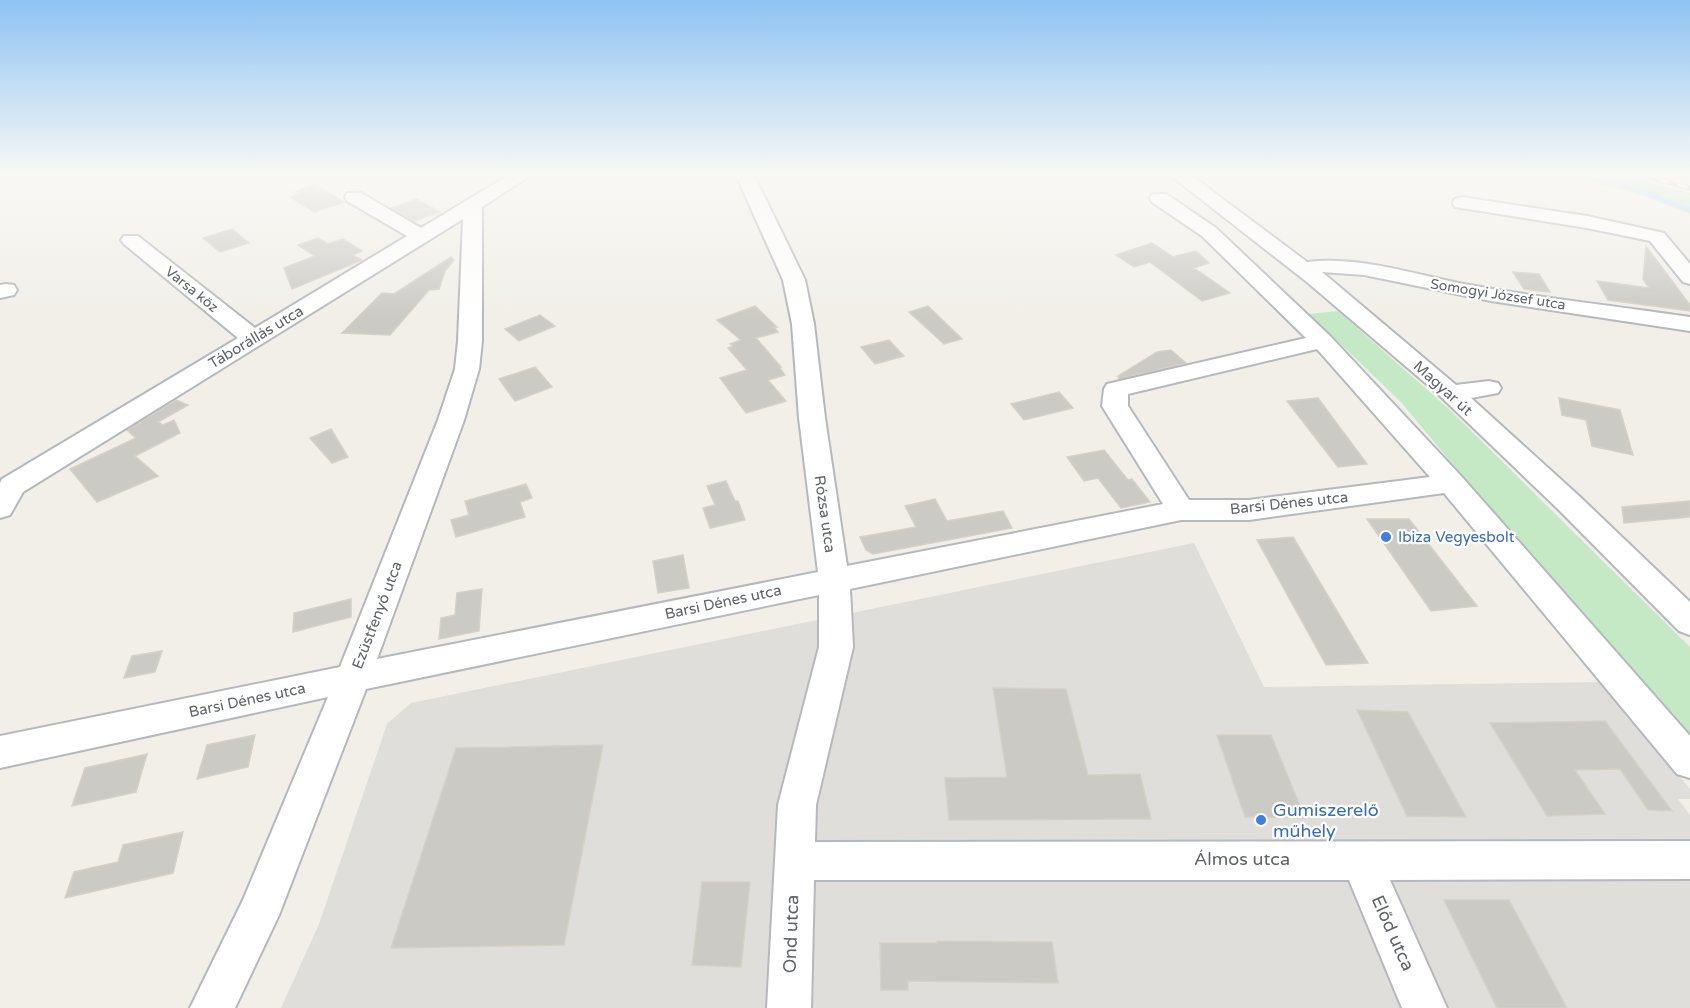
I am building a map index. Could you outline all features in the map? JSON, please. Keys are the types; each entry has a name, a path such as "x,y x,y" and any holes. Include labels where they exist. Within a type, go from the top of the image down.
{"street":[{"path":"397,222 422,237"},
{"name":"Táborállás utca","path":"4,488 445,222"},
{"name":"Ezüstfenyő utca","path":"212,1008 258,915 353,678 451,420 467,369 470,341 473,222"},
{"name":"Rózsa utca","path":"767,222 795,280 803,324 812,418 834,580 836,647 797,805 794,861"},
{"path":"1194,222 1209,232 1322,341 1450,483 1690,762"},
{"name":"Magyar út","path":"1246,222 1305,268 1449,393 1612,544 1690,622"},
{"path":"1586,222 1657,237 1690,278"},
{"name":"Varsa köz","path":"131,240 253,338"},
{"name":"Somogyi József utca","path":"1305,268 1326,266 1358,269 1464,290 1690,324"},
{"path":"1181,510 1115,406 1116,389 1322,341"},
{"path":"1449,393 1489,388"},
{"name":"Barsi Dénes utca","path":"0,752 1181,510 1249,510 1450,483"},
{"name":"Előd utca","path":"1360,859 1425,1008"},
{"name":"Álmos utca","path":"794,861 1690,860"},
{"name":"Ond utca","path":"789,1008 794,861"}],"shaded area":[{"path":"1194,543 1264,687 1602,682 1690,789 1690,799 1678,799 1690,815 1690,1008 281,1008 319,924 387,724 411,703"}],"green space":[{"path":"1338,311 1450,410 1690,647 1690,743 1491,511 1401,402 1309,314"}],"building":[{"path":"232,229 249,243 220,252 203,238"},
{"path":"318,238 328,244 343,239 362,251 353,255 362,260 292,289 284,268 315,256 298,245"},
{"path":"1152,243 1173,257 1196,251 1209,263 1194,268 1230,293 1202,301 1150,262 1134,267 1116,255"},
{"path":"1646,246 1690,305 1690,311 1608,300 1597,281 1649,288 1643,279"},
{"path":"451,257 454,260 445,271 439,289 429,290 390,335 342,333 382,293 394,294"},
{"path":"1513,272 1539,274 1550,292 1524,289"},
{"path":"755,306 777,327 774,327 778,332 756,338 785,375 768,380 786,401 746,413 720,378 747,370 728,348 733,346 730,344 741,340 717,320"},
{"path":"928,306 962,339 944,344 909,312"},
{"path":"540,315 555,326 519,341 505,329"},
{"path":"889,340 904,356 875,364 861,347"},
{"path":"1171,350 1186,363 1119,379 1118,376 1157,352"},
{"path":"535,367 552,387 515,401 499,379"},
{"path":"1059,392 1073,408 1024,420 1011,404"},
{"path":"1318,398 1367,464 1338,467 1287,401"},
{"path":"1559,398 1620,410 1633,455 1592,446 1586,420 1562,415"},
{"path":"176,400 188,405 158,422 163,425 174,420 180,433 135,456 158,476 97,502 70,469 136,438 127,430"},
{"path":"331,429 348,457 332,463 310,438"},
{"path":"1104,450 1128,480 1132,479 1150,502 1121,508 1098,478 1084,481 1067,457"},
{"path":"726,481 735,501 738,501 745,520 710,528 703,508 715,505 707,486"},
{"path":"526,484 532,498 520,502 525,517 456,537 451,520 469,515 465,501"},
{"path":"935,499 947,521 1003,511 1012,528 873,554 866,550 860,537 916,527 905,506"},
{"path":"1690,501 1690,517 1624,523 1622,507"},
{"path":"1367,519 1409,519 1477,606 1431,611"},
{"path":"1293,537 1368,663 1326,665 1257,540"},
{"path":"683,555 689,588 658,593 653,561"},
{"path":"482,589 479,631 439,639 441,618 455,615 457,593"},
{"path":"351,599 351,617 293,632 294,613"},
{"path":"162,651 155,672 124,678 132,656"},
{"path":"993,688 1066,689 1088,775 1140,774 1151,819 949,820 945,778 1007,777"},
{"path":"1357,710 1408,712 1466,817 1407,816"},
{"path":"1605,721 1672,811 1648,810 1620,769 1575,770 1605,814 1547,816 1490,723"},
{"path":"255,735 248,767 197,779 207,745"},
{"path":"1217,735 1271,735 1305,818 1245,817"},
{"path":"603,745 564,945 391,948 456,748"},
{"path":"147,754 136,792 72,806 85,768"},
{"path":"183,832 173,873 65,898 74,872 118,862 123,845"},
{"path":"702,882 750,882 741,967 692,965"},
{"path":"1444,900 1509,900 1567,1008 1497,1008"},
{"path":"937,941 1052,942 1058,983 908,981 908,990 881,990 880,943 937,943"}],"place":[{"name":"Ibiza Vegyesbolt","path":"1386,537"},
{"name":"Gumiszerelő műhely","path":"1261,820"}]}
